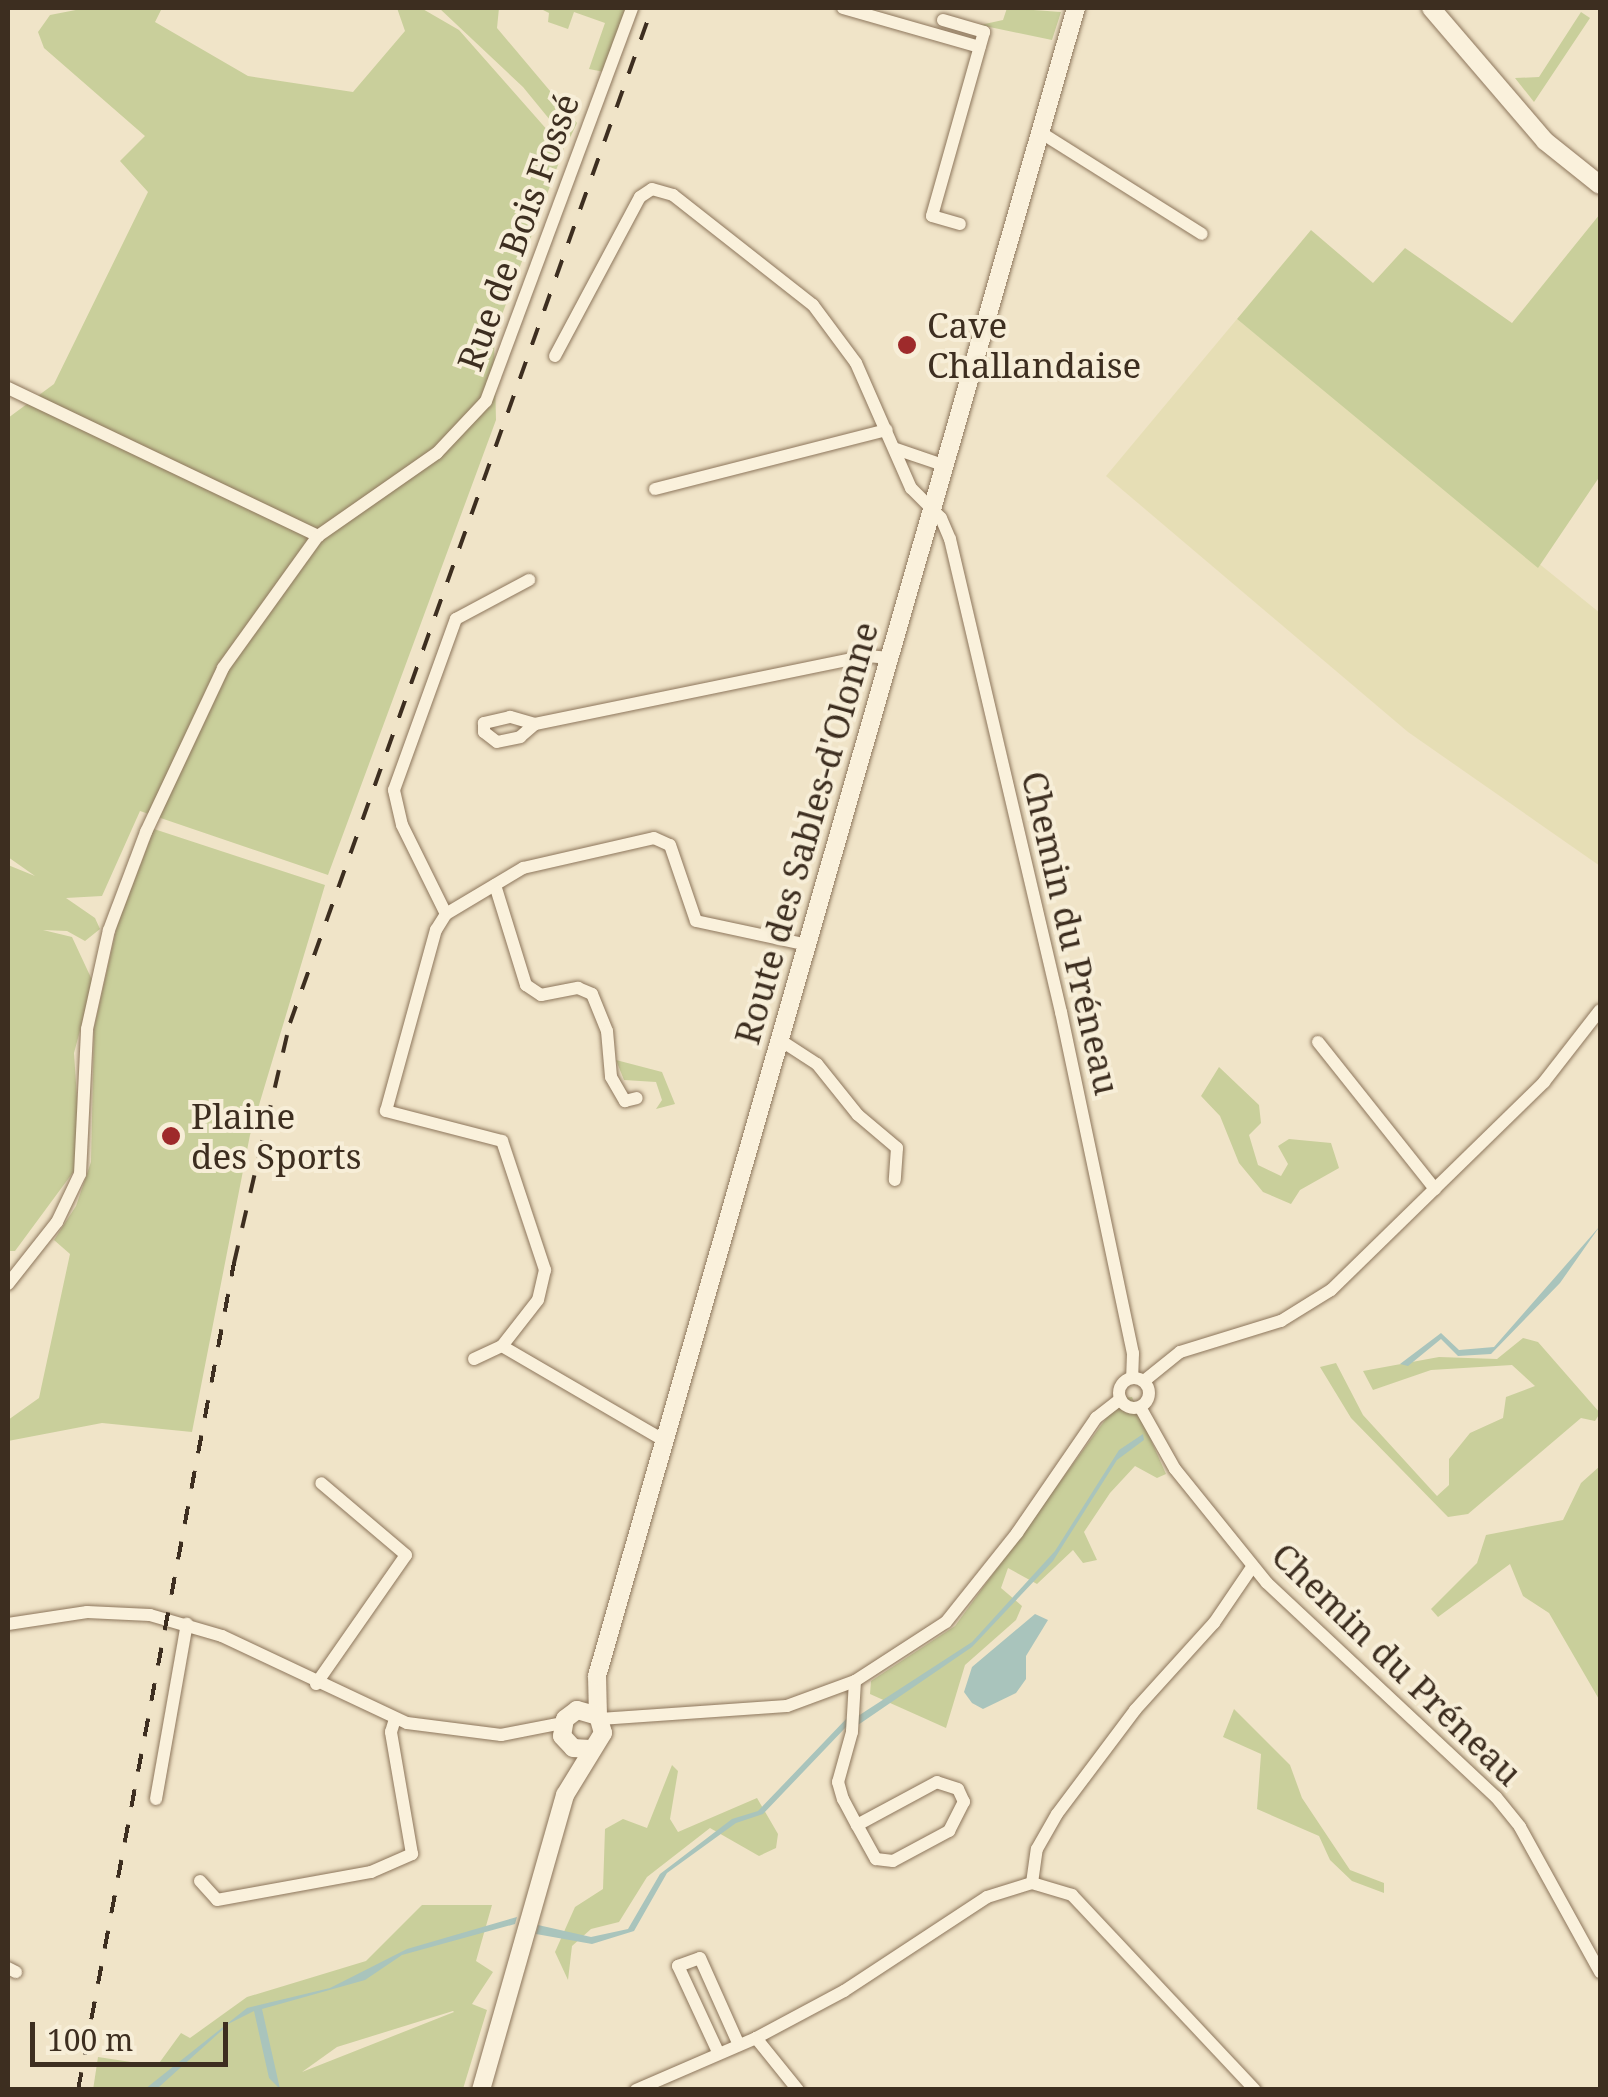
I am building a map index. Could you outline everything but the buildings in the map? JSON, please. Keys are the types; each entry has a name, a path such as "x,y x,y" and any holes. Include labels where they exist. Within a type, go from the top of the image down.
{"main road":[{"name":"Route des Sables-d'Olonne","path":"565,1737 597,1676 1076,8"},
{"path":"1431,8 1545,140 1596,182"},
{"name":"Route des Sables-d'Olonne","path":"597,1676 601,1723"},
{"path":"481,2090 565,1795 601,1723 577,1710"},
{"path":"565,1795 565,1737 590,1750"}],"street":[{"name":"Rue de Bois Fossé","path":"8,1284 57,1222 80,1174 88,1030 110,930 146,832 224,668 318,536 436,453 486,401 632,8"},
{"path":"843,8 980,47"},
{"path":"939,35 945,14 984,32 932,216 960,224"},
{"path":"1040,132 1202,234"},
{"name":"Chemin du Préneau","path":"555,356 640,197 661,190 813,305 847,348 912,488 931,508 950,539 1058,998 1138,1379 1149,1395 1140,1407 1175,1469 1252,1567 1496,1797 1520,1827 1600,1972"},
{"path":"8,388 318,536"},
{"path":"656,490 887,430"},
{"path":"896,448 943,465"},
{"path":"446,914 402,825 394,790 456,620 529,580"},
{"path":"535,724 866,656 890,658"},
{"path":"474,1359 502,1346 538,1300 545,1270 502,1142 386,1111 436,930 446,914 532,865 654,838 670,846 696,921 808,944"},
{"path":"495,884 526,985 541,995 589,991 606,1026 611,1077 625,1102 637,1098"},
{"path":"601,1723 804,1703 854,1680 946,1622 1017,1534 1096,1418 1120,1399 1121,1385 1138,1379 1180,1352 1299,1312 1331,1290 1544,1082 1600,1010"},
{"path":"780,1040 817,1064 858,1115 897,1148 895,1180"},
{"path":"1318,1042 1434,1189"},
{"path":"502,1346 665,1440"},
{"path":"1120,1399 1140,1407"},
{"path":"316,1684 406,1555 321,1483"},
{"path":"1032,1882 1037,1849 1057,1814 1135,1710 1214,1623 1252,1567"},
{"path":"8,1624 111,1612 187,1624 395,1720 459,1733 565,1737"},
{"path":"156,1799 187,1624"},
{"path":"854,1680 852,1732 838,1782 857,1824 876,1859 894,1861 949,1831 964,1802 958,1789 936,1782 857,1824"},
{"path":"200,1881 217,1900 371,1872 412,1854 391,1732 395,1720"},
{"path":"636,2090 756,2038 844,1991 987,1898 1032,1882 1072,1895 1255,2090"},
{"path":"718,2052 678,1966 700,1958 738,2043"},
{"path":"756,2038 798,2090"}],"shaded area":[{"path":"1237,319 1600,613 1600,866 1408,732 1106,476"}],"green space":[{"path":"86,8 162,8 155,22 248,76 353,92 405,31 397,8 421,8 459,30 564,149 494,336 496,420 328,875 140,811 102,896 66,898 95,918 100,929 85,941 67,931 43,930 72,937 93,982 74,1053 80,1143 74,1171 15,1251 8,1251 8,865 35,876 8,857 8,418 54,384 148,192 120,161 145,136 44,48 38,32 50,15"},
{"path":"439,8 499,8 497,28 577,123 568,142 523,87"},
{"path":"539,8 627,8 604,72 589,69 605,23 574,12 568,29 548,22 549,13"},
{"path":"1007,8 1061,12 1052,40 980,25 1003,20"},
{"path":"1581,12 1590,18 1534,102 1515,78 1539,77"},
{"path":"1600,214 1600,476 1538,568 1237,319 1311,230 1373,283 1405,248 1512,323"},
{"name":"Plaine des Sports","path":"154,829 325,885 250,1135 192,1432 102,1423 8,1441 8,1420 39,1398 70,1254 54,1240 76,1206 91,1162 94,1028 117,926"},
{"path":"616,1060 662,1072 675,1104 656,1109 662,1100 656,1082 624,1080"},
{"path":"1219,1067 1259,1105 1261,1123 1249,1135 1258,1165 1281,1176 1288,1164 1278,1146 1289,1139 1331,1143 1339,1168 1300,1190 1291,1204 1263,1192 1239,1163 1220,1116 1201,1096"},
{"path":"1523,1338 1538,1342 1600,1413 1595,1421 1581,1418 1468,1514 1448,1517 1351,1418 1320,1367 1336,1363 1363,1415 1437,1496 1449,1485 1449,1459 1470,1433 1503,1418 1506,1397 1535,1386 1512,1365 1431,1370 1373,1390 1363,1371 1439,1357 1497,1359"},
{"path":"1132,1397 1166,1474 1157,1478 1135,1466 1110,1493 1084,1532 1097,1560 1083,1563 1073,1550 1037,1584 1008,1568 1001,1588 1022,1606 1016,1620 965,1665 946,1728 870,1694 871,1681 955,1626 1121,1398"},
{"path":"1600,1466 1600,1701 1549,1613 1523,1596 1510,1564 1438,1617 1431,1609 1477,1563 1486,1535 1563,1520 1581,1483"},
{"path":"1234,1709 1290,1765 1302,1798 1350,1870 1384,1883 1384,1893 1352,1881 1330,1860 1319,1836 1257,1809 1261,1754 1223,1737"},
{"path":"672,1765 678,1771 670,1819 678,1832 757,1798 778,1834 776,1848 759,1856 710,1828 647,1877 619,1922 591,1929 572,1946 568,1980 555,1952 575,1907 603,1889 605,1829 623,1819 647,1828"},
{"path":"422,1905 492,1905 476,1961 493,1972 472,2004 487,2010 463,2089 93,2090 98,2057 157,2066 181,2033 190,2038 247,1997 366,1961","holes":["454,2012 302,2072 337,2047"]}],"water":[{"path":"1600,1226 1560,1283 1491,1354 1458,1356 1441,1339 1408,1366 1400,1364 1441,1333 1459,1350 1494,1347"},
{"path":"1143,1434 1144,1440 1117,1460 1053,1561 972,1647 858,1725 858,1716 972,1642 1055,1551 1119,1450"},
{"path":"1035,1614 1048,1620 1026,1656 1026,1679 1016,1693 983,1709 972,1703 964,1692 972,1667"},
{"path":"847,1718 847,1726 763,1814 736,1823 667,1873 634,1931 592,1944 536,1934 538,1925 591,1937 628,1929 660,1874 732,1819 758,1811"},
{"path":"517,1917 515,1924 402,1955 365,1980 262,2009 280,2089 269,2078 254,2011 230,2023 159,2087 145,2089 247,2008 330,1988 407,1949"}],"railway":[{"path":"78,2090 234,1263 290,1023 652,8"}],"place":[{"name":"Cave Challandaise","path":"907,345"},
{"name":"Plaine des Sports","path":"171,1136"}]}
